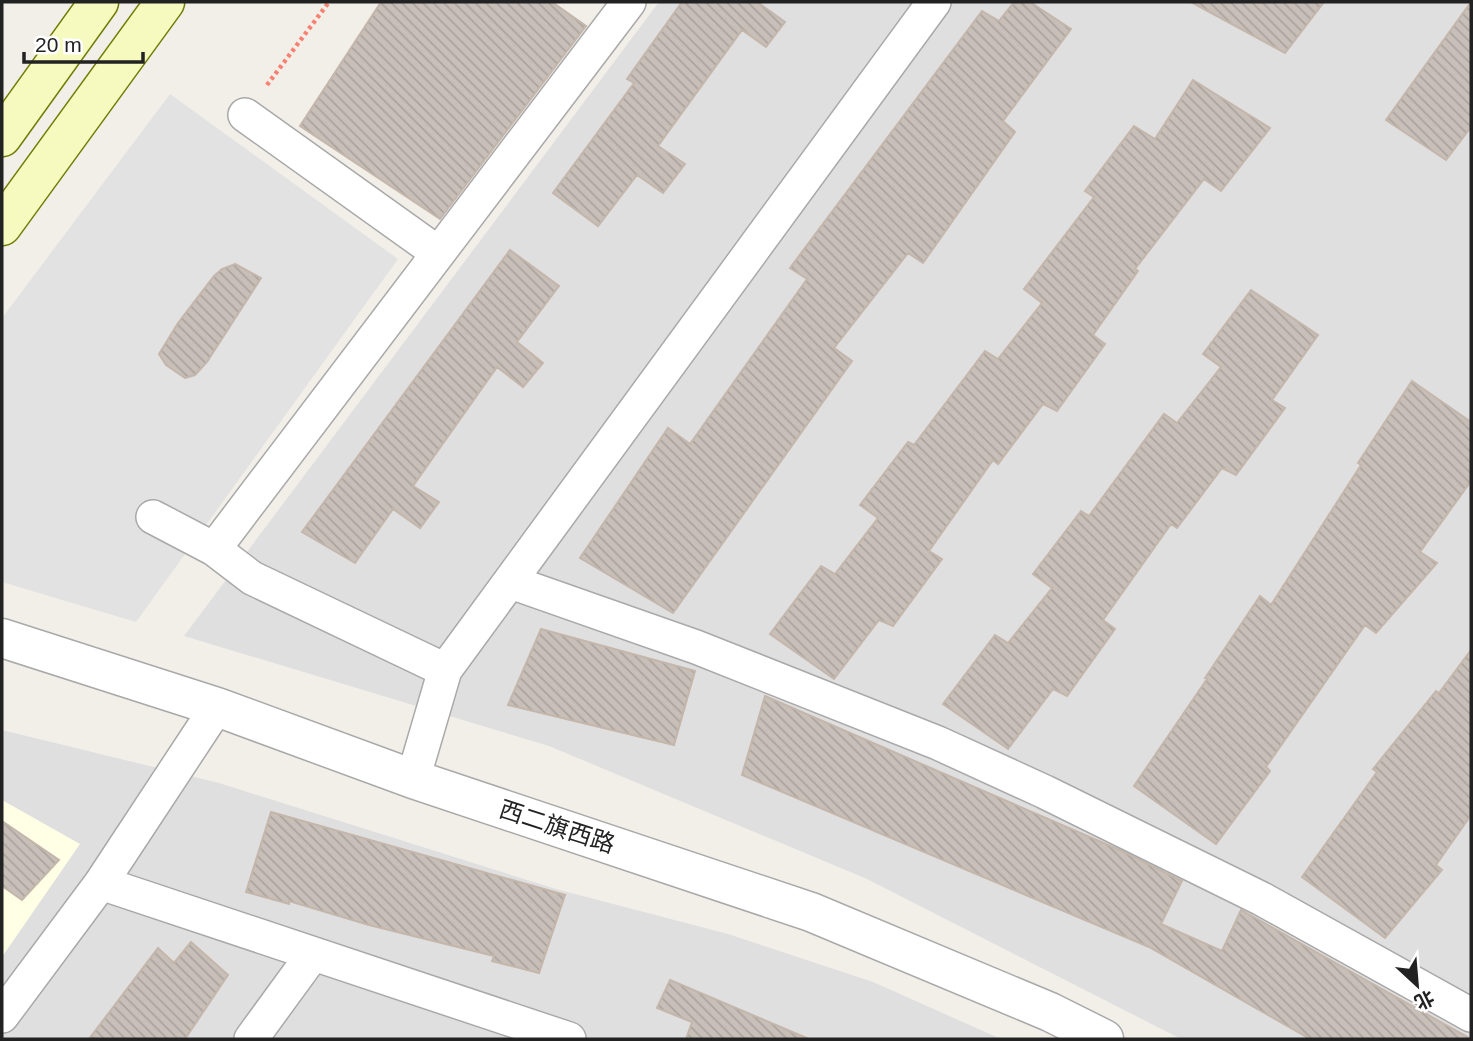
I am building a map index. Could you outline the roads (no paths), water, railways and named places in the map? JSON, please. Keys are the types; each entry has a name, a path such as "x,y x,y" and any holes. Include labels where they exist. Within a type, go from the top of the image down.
{"main road":[{"path":"2,137 99,2"},
{"path":"2,226 165,2"}],"street":[{"path":"214,549 629,2"},
{"path":"413,779 445,670 934,2"},
{"path":"245,115 438,253"},
{"path":"153,517 214,549 252,578 445,670"},
{"path":"511,582 696,647 938,743 1045,792 1262,899 1471,1015"},
{"name":"西二旗西路","path":"2,638 217,707 413,779 811,912 1050,1012 1104,1039"},
{"path":"2,1016 102,883 217,707"},
{"path":"102,883 569,1039"},
{"path":"251,1039 313,954"}]}
